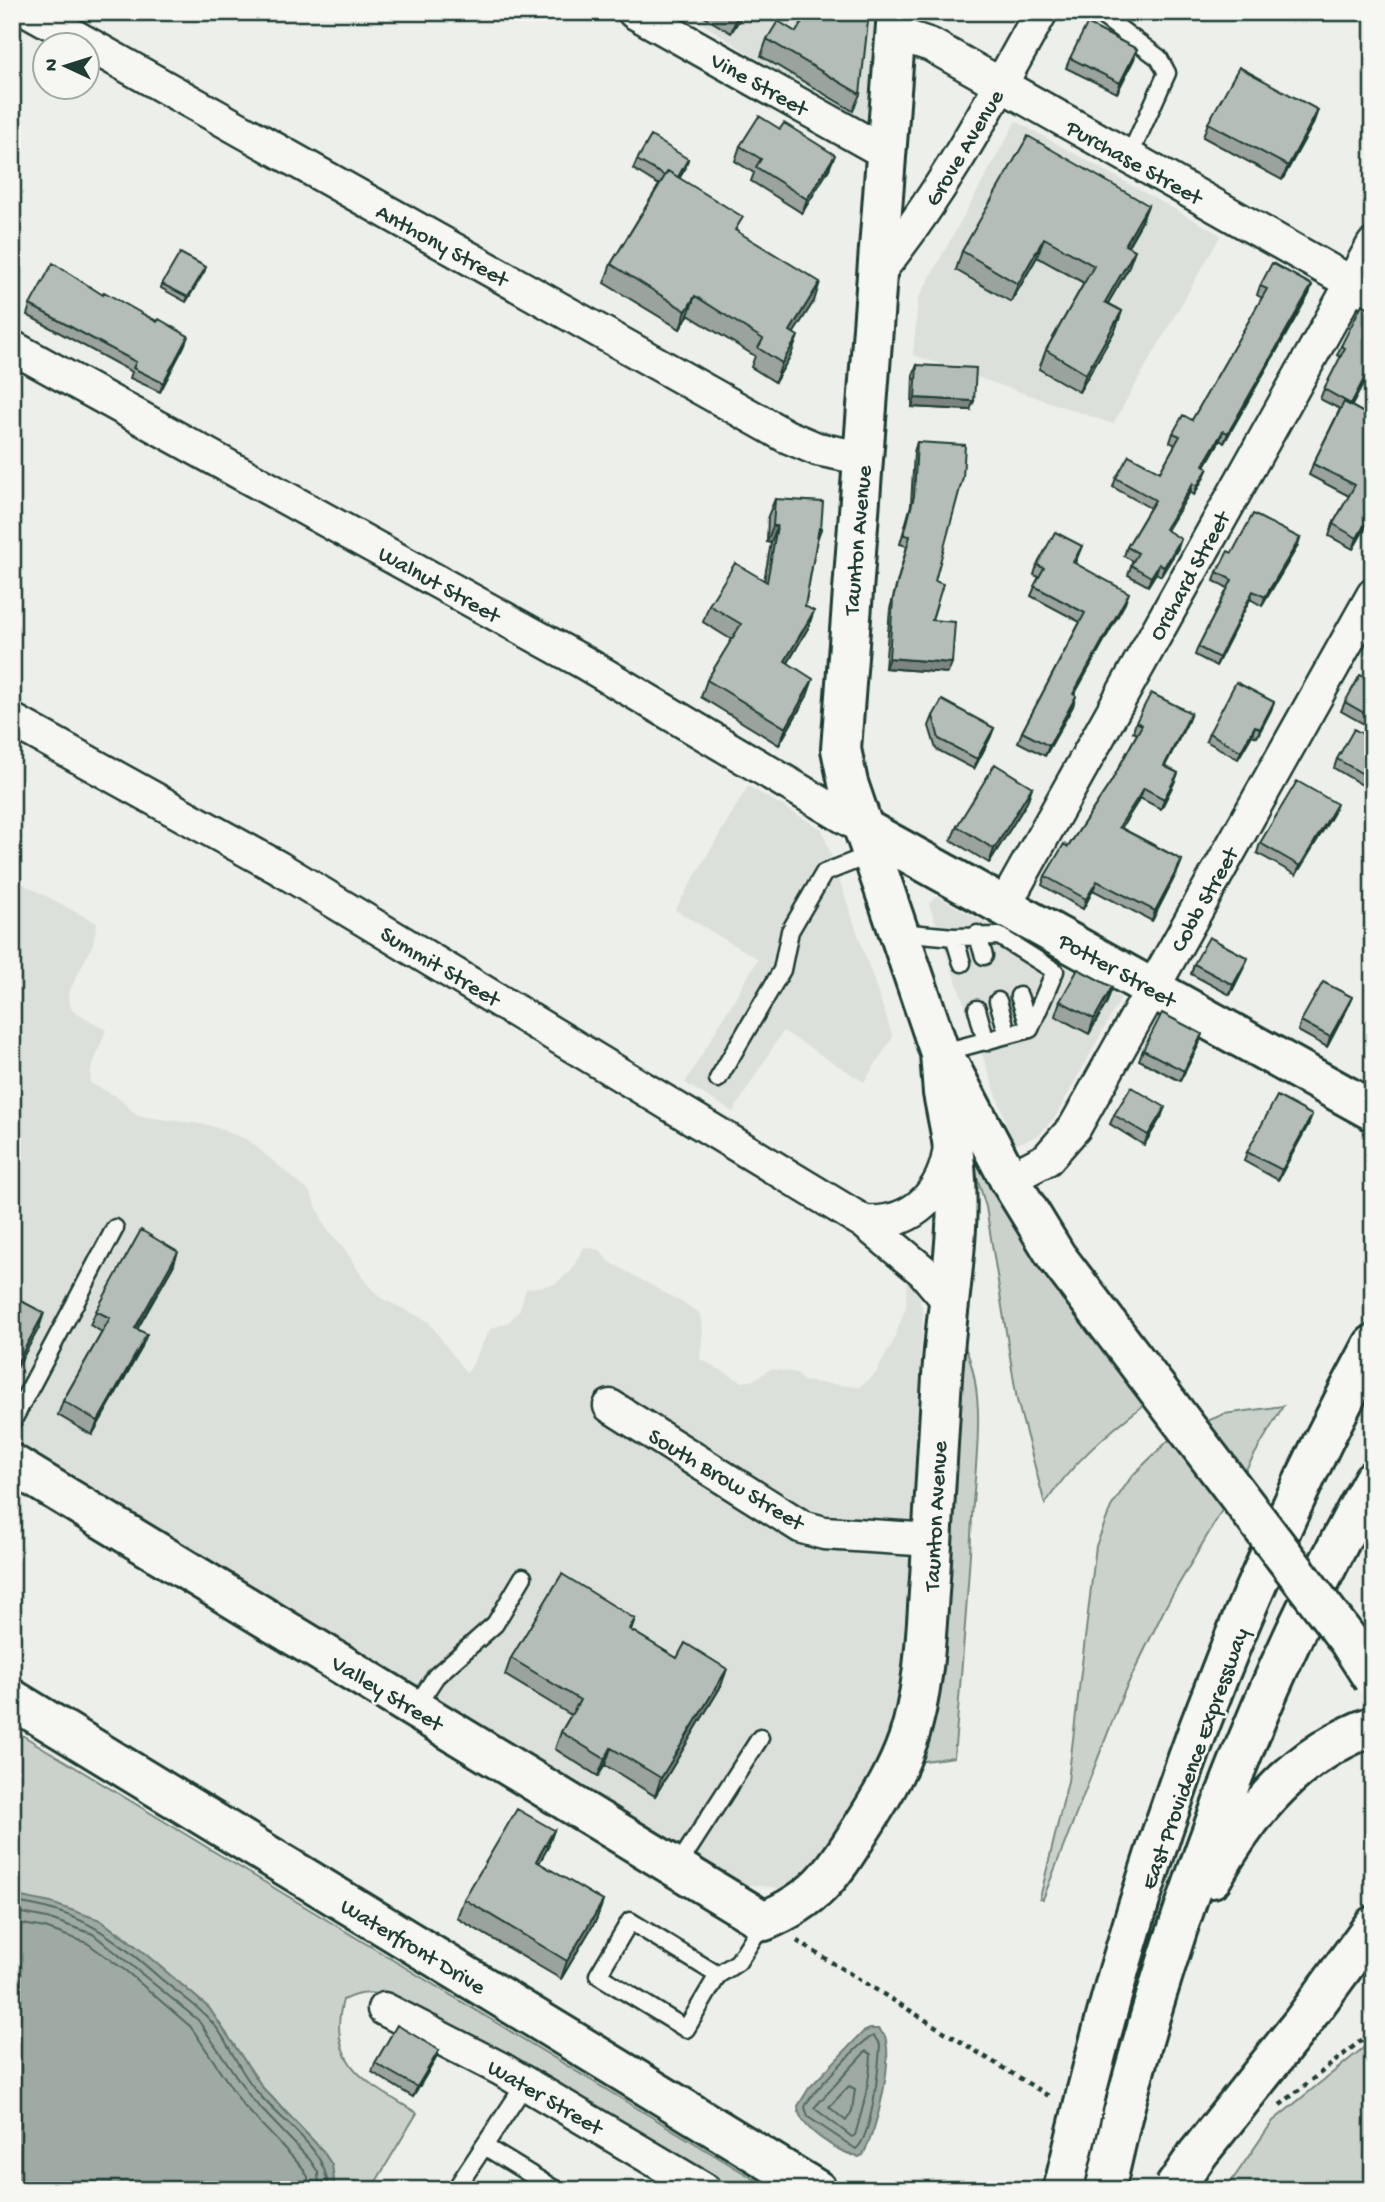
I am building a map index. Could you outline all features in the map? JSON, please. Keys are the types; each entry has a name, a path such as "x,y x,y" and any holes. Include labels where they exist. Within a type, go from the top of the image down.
{"main road":[{"name":"Taunton Avenue","path":"896,22 840,734 844,766 940,1053 966,1093 1009,1180 1062,1265 1348,1640 1373,1679"},
{"name":"Potter Street","path":"868,841 1005,925 1153,988 1373,1111"},
{"name":"Taunton Avenue","path":"764,1921 797,1906 825,1883 878,1802 899,1761 913,1721 923,1672 942,1368 951,1304 957,1217 951,1134 943,1093 940,1053"},
{"name":"East Providence Expressway","path":"1063,2190 1073,2096 1211,1698 1287,1518 1373,1345"},
{"name":"Valley Street","path":"12,1464 764,1921"},
{"name":"East Providence Expressway","path":"1105,2190 1123,2113 1154,2003 1200,1863 1262,1705 1301,1619 1373,1480"},
{"name":"Waterfront Drive","path":"12,1699 817,2190"},
{"path":"1154,2003 1203,1893 1257,1810 1301,1763 1345,1737 1373,1726"},
{"path":"1173,2190 1373,1926"},
{"path":"1302,2023 1373,1945"}],"street":[{"name":"Anthony Street","path":"31,12 786,436 817,449 862,458"},
{"name":"Vine Street","path":"634,12 886,153"},
{"name":"Grove Avenue","path":"876,275 911,232 1001,85 1041,12"},
{"name":"Purchase Street","path":"896,22 931,45 1362,289"},
{"name":"Orchard Street","path":"1005,925 1362,289 1373,245"},
{"name":"Walnut Street","path":"12,347 583,662 868,841"},
{"name":"Cobb Street","path":"1009,1180 1047,1159 1066,1140 1373,595"},
{"name":"Summit Street","path":"12,720 269,862 864,1222 923,1270 951,1304"},
{"path":"864,1222 888,1222 912,1214 922,1206 944,1174 951,1134"},
{"name":"South Brow Street","path":"610,1406 802,1527 835,1534 932,1540"},
{"name":"Water Street","path":"384,2009 526,2083 697,2188"}],"lane":[{"path":"1097,12 1159,58 1167,73 1129,157"},
{"path":"718,1079 782,970 790,931 824,873 868,841"},
{"path":"899,932 954,937 977,934 1005,925 1055,971 1030,1029"},
{"path":"977,934 984,956"},
{"path":"954,937 962,963"},
{"path":"1019,996 1030,1029"},
{"path":"998,1001 1008,1035"},
{"path":"977,1010 986,1042"},
{"path":"940,1053 1030,1029"},
{"path":"12,1422 115,1228"},
{"path":"415,1709 436,1676 495,1624 523,1577"},
{"path":"677,1867 760,1738"},
{"path":"719,1975 631,1921 598,1975 686,2029 719,1975 738,1962 764,1921"},
{"path":"455,2190 526,2083"},
{"path":"484,2146 556,2190"}],"path":[{"path":"764,1921 1073,2096"},
{"path":"1271,2112 1373,2031"}],"shaded area":[{"path":"684,12 907,12 894,147"},
{"path":"1016,121 1221,235 1113,424 913,355 918,299"},
{"path":"748,786 822,829 893,1037 864,1082 783,1031 733,1112 685,1083 758,959 675,910"},
{"path":"12,878 97,923 93,944 68,994 71,1009 106,1030 91,1070 90,1083 116,1096 138,1116 209,1125 248,1140 310,1192 326,1228 345,1249 366,1283 381,1298 428,1321 466,1373 490,1329 509,1322 519,1311 526,1289 555,1284 571,1271 584,1247 600,1250 608,1261 699,1312 703,1329 700,1359 743,1382 753,1380 771,1369 797,1373 803,1381 859,1387 876,1373 893,1342 906,1306 907,1281 919,1296 923,1312 904,1664 899,1693 884,1746 873,1771 807,1876 786,1889 744,1884 12,1439"},
{"path":"937,896 1121,998 1056,1116 1039,1135 1014,1145 929,904"},
{"path":"978,1157 1055,1286 1144,1405 1090,1450 1045,1504 1017,1400 986,1207 972,1160"},
{"path":"961,1339 970,1359 975,1381 978,1427 954,1757 916,1762"},
{"path":"1283,1406 1166,1606 1123,1694 1043,1899 1040,1898 1068,1781 1096,1546 1111,1507 1132,1476 1174,1435 1224,1414"},
{"path":"12,1729 772,2190 733,2190 562,2088 397,2000 370,1993 357,1994 343,2000 339,2023 340,2041 346,2057 368,2082 417,2113 371,2190 335,2190 332,2165 322,2150 263,2088 209,2008 119,1932 12,1895"},
{"path":"1373,2040 1373,2190 1237,2190 1229,2185 1273,2121"}],"water":[{"path":"12,1895 51,1903 100,1920 143,1952 209,2008 263,2088 322,2150 332,2165 335,2190 12,2190"},
{"path":"878,2029 885,2036 887,2063 878,2113 863,2155 859,2157 821,2138 805,2123 798,2106 809,2088 863,2032"}],"building":[{"path":"808,12 869,12 860,94 767,39 778,21 796,32"},
{"path":"1087,24 1137,49 1120,83 1070,58"},
{"path":"1239,67 1318,110 1288,166 1208,123"},
{"path":"759,116 780,129 784,123 835,155 807,199 756,167 761,159 740,146"},
{"path":"651,136 688,159 678,177 668,171 665,176 637,160"},
{"path":"1028,136 1148,205 1125,245 1135,250 1105,302 1122,311 1086,374 1046,350 1094,266 1044,238 1018,284 962,251"},
{"path":"668,171 743,217 735,230 820,282 790,331 798,336 782,363 758,348 763,339 695,296 686,311 611,264"},
{"path":"180,253 206,267 188,297 162,284"},
{"path":"53,263 103,295 104,292 188,336 163,383 133,368 136,362 30,305"},
{"path":"1272,263 1312,285 1228,433 1223,431 1203,465 1208,468 1197,486 1193,483 1165,529 1181,539 1164,567 1159,564 1151,577 1131,565 1138,553 1127,547 1155,500 1116,478 1129,455 1160,472 1180,436 1173,433 1183,415 1192,420 1267,289 1260,286"},
{"path":"1362,304 1373,310 1373,366 1371,365 1351,404 1324,389 1345,348 1341,346"},
{"path":"917,365 976,368 974,401 915,398"},
{"path":"1344,402 1373,418 1373,510 1357,538 1333,524 1355,485 1313,464"},
{"path":"917,442 965,445 963,477 935,581 943,584 932,620 955,622 952,663 889,658 893,599 910,536 904,535 914,496"},
{"path":"775,499 823,502 821,529 819,528 805,606 814,611 785,661 813,679 786,728 707,680 741,624 709,605 735,563 767,582 777,526 773,526"},
{"path":"1253,514 1300,538 1265,597 1253,591 1219,658 1198,647 1232,580 1217,572 1228,551 1232,553"},
{"path":"1055,532 1082,546 1073,562 1129,593 1073,694 1076,696 1049,746 1022,732 1085,613 1034,586 1044,568 1037,565"},
{"path":"1360,675 1373,682 1373,718 1345,702"},
{"path":"1236,682 1274,702 1260,729 1255,726 1241,751 1209,733"},
{"path":"1151,693 1191,713 1164,766 1178,773 1164,799 1144,788 1119,827 1182,860 1155,911 1097,881 1086,899 1045,876 1064,844 1068,847 1111,782 1142,725 1136,722"},
{"path":"942,700 994,728 977,759 939,739 933,716"},
{"path":"1354,729 1373,740 1372,779 1337,759"},
{"path":"995,764 1032,787 994,849 957,826"},
{"path":"1297,781 1337,804 1300,866 1260,843"},
{"path":"1209,937 1248,958 1233,985 1194,964"},
{"path":"1078,969 1112,987 1094,1019 1060,1001"},
{"path":"1323,982 1352,997 1330,1037 1301,1021"},
{"path":"1162,1013 1202,1034 1184,1071 1143,1050"},
{"path":"1131,1087 1165,1107 1148,1135 1114,1115"},
{"path":"1277,1096 1312,1115 1282,1170 1247,1152"},
{"path":"141,1230 178,1252 135,1328 147,1334 98,1421 63,1401 110,1318 96,1311"},
{"path":"12,1296 44,1313 12,1372"},
{"path":"562,1574 635,1619 629,1629 677,1658 685,1643 727,1669 661,1778 611,1748 605,1759 561,1732 580,1700 511,1658"},
{"path":"517,1809 554,1830 536,1861 603,1901 567,1961 464,1899"},
{"path":"397,2025 439,2050 417,2087 375,2063"}]}
